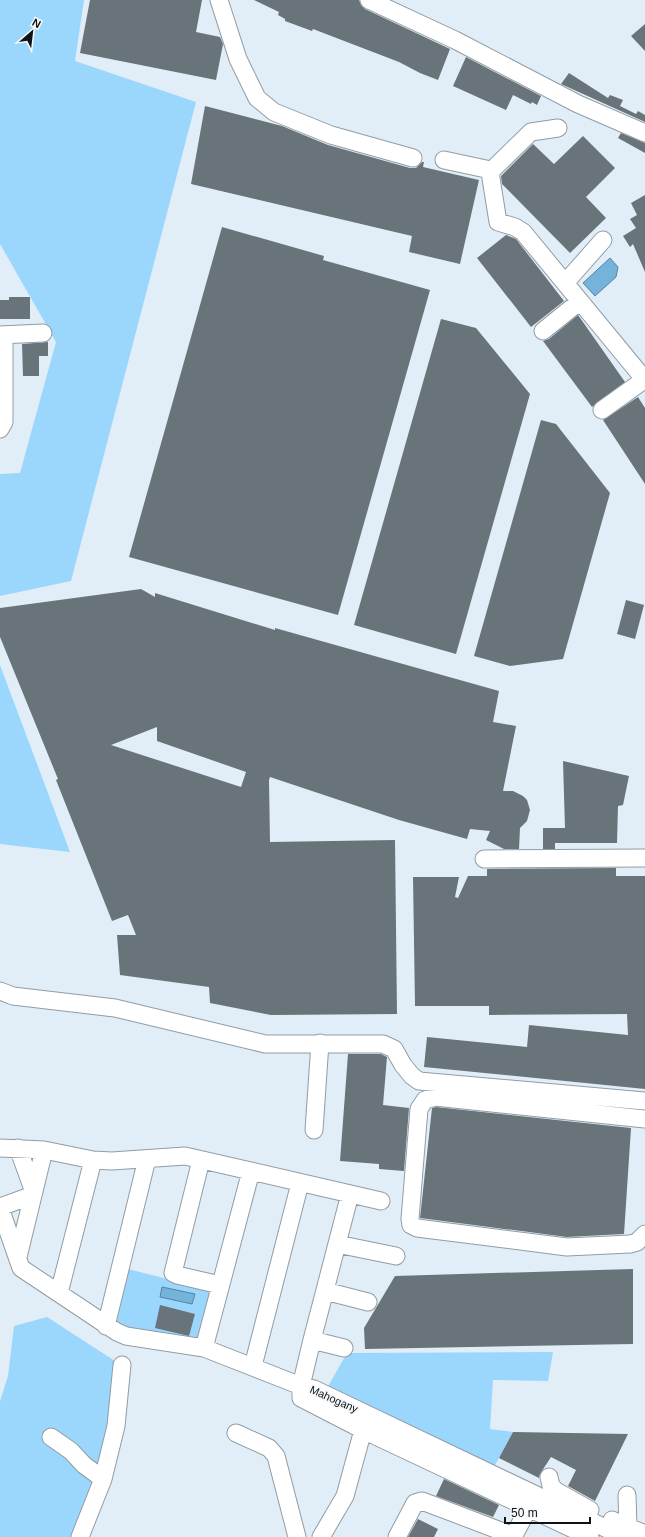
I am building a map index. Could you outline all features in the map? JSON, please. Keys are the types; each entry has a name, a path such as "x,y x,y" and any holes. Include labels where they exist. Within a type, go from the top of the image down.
{"street":[{"path":"219,0 238,58 257,98 274,112 331,134 413,158"},
{"path":"369,0 454,40 578,104 645,133"},
{"path":"558,128 531,132 490,172 493,225 515,227 523,232 565,282 579,302 645,380 602,410"},
{"path":"444,160 486,169 490,172"},
{"path":"565,282 603,240"},
{"path":"543,331 579,302"},
{"path":"0,429 4,422 2,335 43,333"},
{"path":"484,859 645,858"},
{"path":"0,991 13,996 115,1008 265,1044 383,1044 394,1049 402,1065 419,1081 645,1100"},
{"path":"314,1130 320,1043"},
{"path":"645,1119 435,1097 426,1100 419,1109 410,1219 411,1225 417,1228 567,1247 630,1244 637,1242 645,1234"},
{"path":"0,1148 44,1150 93,1160 112,1161 186,1156 381,1201"},
{"path":"18,1148 33,1193"},
{"path":"18,1257 44,1150"},
{"path":"106,1326 147,1159"},
{"path":"59,1293 93,1160"},
{"path":"201,1160 173,1272 177,1275 220,1285"},
{"path":"204,1348 251,1171"},
{"path":"254,1366 300,1182"},
{"path":"33,1193 0,1208 21,1268 26,1273 59,1293 106,1326 126,1336 204,1348 254,1366 301,1386 324,1291 350,1194"},
{"path":"337,1244 396,1256"},
{"path":"324,1291 368,1302"},
{"path":"312,1340 344,1348"},
{"path":"80,1537 103,1479 116,1426 122,1366"},
{"name":"Mahogany","path":"301,1386 301,1398 344,1412 537,1504 590,1537"},
{"name":"Mahogany","path":"344,1412 363,1430 537,1504 626,1532"},
{"path":"321,1537 345,1496 363,1430"},
{"path":"236,1433 269,1448 276,1456 297,1537"},
{"path":"51,1437 71,1451 84,1465 103,1479"},
{"path":"549,1477 551,1486 556,1491 626,1532 645,1534"},
{"path":"626,1532 627,1495"},
{"path":"397,1537 415,1503 422,1501 518,1537 537,1504"}],"shaded area":[{"path":"0,0 84,0 75,61 196,102 71,581 0,596 0,474 20,473 56,342 0,244"},
{"path":"610,258 618,267 616,277 595,296 583,283"},
{"path":"0,665 70,852 0,844"},
{"path":"128,1269 211,1290 199,1340 129,1328 117,1321"},
{"path":"162,1287 195,1294 192,1304 160,1297"},
{"path":"47,1317 115,1361 108,1447 77,1537 0,1537 0,1401 8,1376 14,1326"},
{"path":"553,1352 548,1381 493,1380 490,1429 513,1432 493,1469 327,1388 347,1353"}],"building":[{"path":"90,0 202,0 196,32 220,37 223,44 216,80 80,53"},
{"path":"254,0 359,0 365,9 450,49 438,80 399,62 313,29 312,31 285,21 285,19 278,15 279,12"},
{"path":"645,24 645,51 631,36"},
{"path":"466,57 541,96 537,105 532,102 531,104 513,95 506,110 453,86"},
{"path":"569,73 608,98 610,95 623,100 620,106 636,114 638,111 645,115 645,122 561,84"},
{"path":"205,106 282,126 328,145 410,168 416,168 424,162 423,167 479,180 460,264 409,252 412,236 191,184"},
{"path":"621,133 645,143 645,153 618,138"},
{"path":"583,136 615,168 586,197 606,218 570,253 502,184 501,176 533,144 554,164"},
{"path":"645,195 645,272 633,244 630,247 623,236 636,228 630,219 637,215 631,203"},
{"path":"222,227 324,256 323,260 430,290 338,615 129,557"},
{"path":"506,235 516,239 564,301 531,327 477,258"},
{"path":"9,297 30,297 30,319 0,319 0,300 9,300"},
{"path":"578,315 625,382 592,407 543,341 549,339"},
{"path":"441,319 476,328 530,394 456,654 354,625"},
{"path":"48,342 48,356 39,356 39,376 23,376 22,344"},
{"path":"638,397 645,408 645,484 603,420"},
{"path":"541,420 556,424 610,493 563,659 510,666 474,656"},
{"path":"141,589 155,597 155,593 275,630 275,628 499,691 493,722 516,726 503,791 513,791 523,796 527,800 530,810 527,821 520,828 519,849 504,849 486,840 490,831 470,829 467,839 399,820 270,777 270,842 395,840 397,1014 271,1015 210,1003 209,987 120,975 117,935 136,935 128,915 112,921 56,780 58,779 0,637 0,608","holes":["157,727 157,741 246,772 241,787 111,745"]},
{"path":"626,600 644,605 635,639 617,634"},
{"path":"563,761 629,776 623,805 618,806 617,843 555,843 555,849 543,849 543,828 565,828"},
{"path":"616,868 616,876 645,876 645,1089 424,1067 427,1037 527,1047 529,1025 628,1035 627,1014 489,1015 489,1006 415,1006 413,877 459,877 455,897 458,898 468,876 487,876 487,869"},
{"path":"348,1054 381,1054 387,1057 383,1105 409,1108 404,1171 379,1169 379,1164 340,1161"},
{"path":"436,1107 631,1128 624,1234 567,1237 420,1218 432,1108"},
{"path":"633,1269 633,1344 365,1349 364,1328 395,1276"},
{"path":"160,1305 195,1314 189,1336 155,1328"},
{"path":"513,1432 628,1434 595,1501 568,1486 576,1470 551,1457 539,1478 499,1458"},
{"path":"444,1479 499,1505 493,1517 436,1496"},
{"path":"418,1519 438,1529 434,1537 408,1537"}]}
